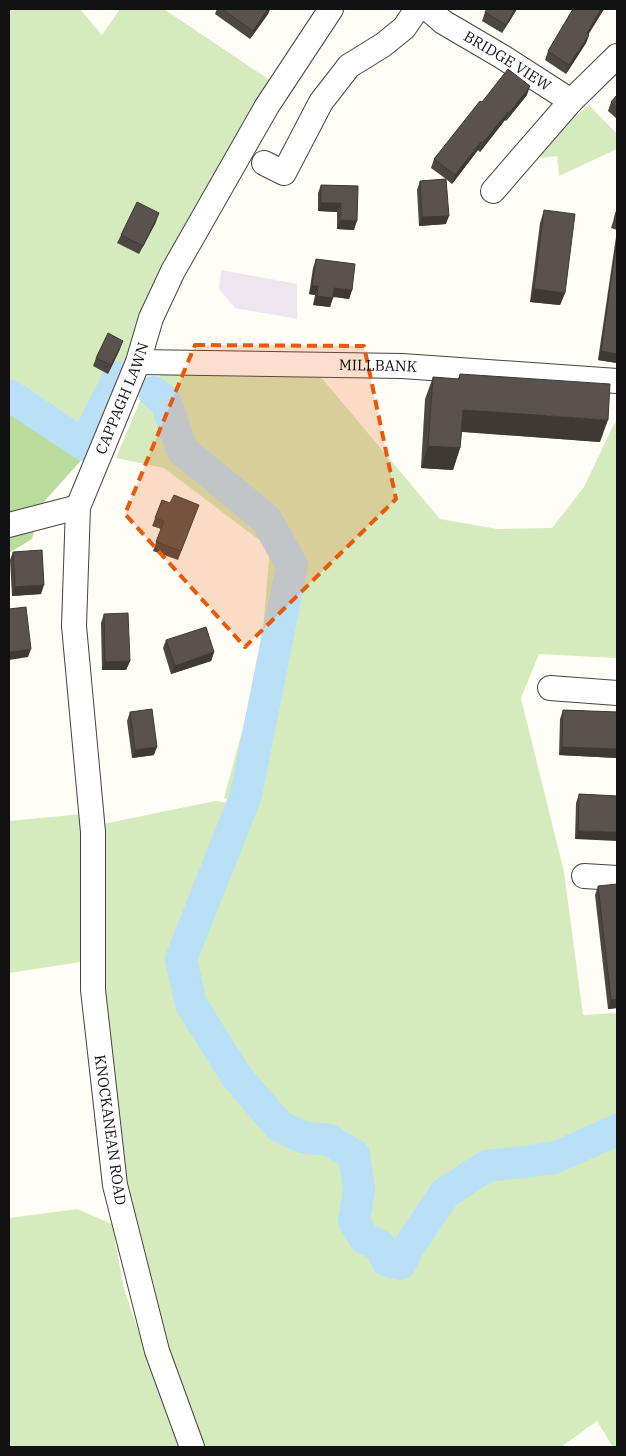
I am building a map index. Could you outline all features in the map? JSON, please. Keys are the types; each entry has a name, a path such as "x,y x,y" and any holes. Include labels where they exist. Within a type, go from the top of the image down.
{"street":[{"name":"CAPPAGH LAWN","path":"93,832 74,626 78,508 138,362 151,318 173,271 268,106 331,9"},
{"path":"264,163 284,173 321,102 349,66 383,45 404,28 417,9"},
{"name":"BRIDGE VIEW","path":"440,13 501,56 571,101"},
{"path":"493,191 571,101 617,56"},
{"name":"MILLBANK","path":"138,362 402,366 617,381"},
{"path":"9,526 78,508"},
{"path":"550,688 617,693"},
{"name":"KNOCKANEAN ROAD","path":"93,832 93,990 115,1185 156,1351 192,1447"},
{"path":"584,876 617,878"}],"highlighted area":[{"path":"195,345 364,346 396,499 245,647 125,514"}],"shaded area":[{"path":"221,270 297,284 297,319 235,308 219,289"}],"green space":[{"path":"9,9 80,9 102,35 120,9 164,9 271,81 181,231 144,306 124,385 84,457 9,409"},
{"path":"589,105 617,134 617,149 559,176 557,156 542,158 538,154 540,147"},
{"path":"163,374 320,376 440,519 498,529 552,528 584,487 617,421 617,658 539,654 521,698 564,872 583,1015 617,1013 617,1447 613,1447 597,1421 561,1447 204,1447 162,1343 124,1184 104,967 103,824 215,801 251,806 224,798 260,665 270,548 164,468 116,458 148,382"},
{"path":"9,409 84,457 41,505 32,539 9,553"},
{"path":"82,814 85,894 81,962 9,973 9,821"},
{"path":"77,1209 112,1224 124,1289 178,1447 9,1447 9,1218"}],"building":[{"path":"222,9 268,9 253,31"},
{"path":"487,9 515,9 506,25 485,12"},
{"path":"573,9 601,9 587,33 589,35 569,65 548,51"},
{"path":"508,69 530,86 455,175 434,159"},
{"path":"617,95 617,108 611,102"},
{"path":"446,179 449,216 422,217 420,181"},
{"path":"321,185 358,186 357,221 340,220 341,203 321,203"},
{"path":"137,202 159,213 143,246 121,235"},
{"path":"617,209 617,221 614,219"},
{"path":"544,210 575,214 565,293 534,289"},
{"path":"617,238 617,354 601,351"},
{"path":"316,259 355,264 352,290 334,288 333,298 317,296 318,286 312,286"},
{"path":"108,333 123,341 111,365 96,358"},
{"path":"460,374 610,384 608,420 463,410 460,448 428,446 433,377 459,379"},
{"path":"174,495 199,505 181,551 156,542 164,521 155,518 162,500 170,503"},
{"path":"42,550 44,585 15,587 13,552"},
{"path":"26,607 31,649 9,652 9,609"},
{"path":"128,613 130,661 105,662 104,614"},
{"path":"206,627 214,652 175,666 166,640"},
{"path":"152,709 157,747 135,750 130,712"},
{"path":"563,710 617,712 617,749 562,747"},
{"path":"579,794 617,796 617,832 578,831"},
{"path":"617,884 617,999 611,1000 598,886"}],"waterway":[{"path":"9,395 84,445 119,377"},
{"path":"154,392 166,402 182,450 266,519 292,565 246,795 181,959 191,1004 237,1077 279,1126 302,1137 329,1140 354,1155 359,1189 354,1221 364,1238 380,1246 387,1261 400,1264 408,1248 445,1193 487,1166 554,1158 617,1130"}]}
